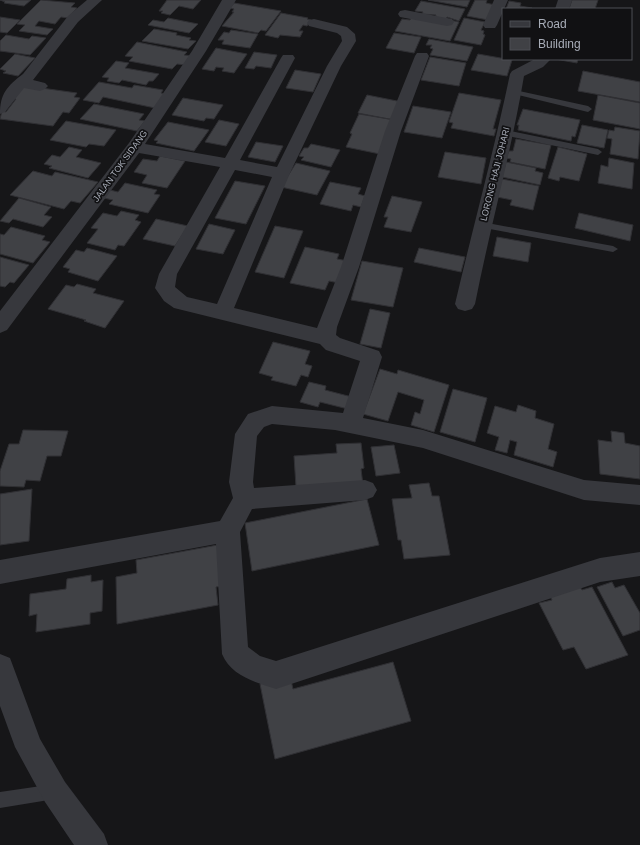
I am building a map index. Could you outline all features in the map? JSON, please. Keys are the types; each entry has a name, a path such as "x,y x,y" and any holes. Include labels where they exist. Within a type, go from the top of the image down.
{"street":[{"path":"0,109 20,83 28,77 73,19 95,0"},
{"name":"JALAN TOK SIDANG","path":"4,314 135,147 199,51 228,0"},
{"path":"413,0 402,19 447,22"},
{"path":"490,24 501,0"},
{"path":"223,312 282,173 334,66 349,41 348,34 342,30 314,23"},
{"path":"326,338 327,327 350,267 393,131 422,56"},
{"path":"288,58 184,248 168,274 165,288 171,296 181,303 326,338 333,344 372,357 350,424"},
{"name":"LORONG HAJI JOHARI","path":"465,304 482,225 506,133 517,74 538,64 543,60"},
{"path":"20,83 40,86"},
{"path":"135,147 229,165 282,173"},
{"path":"640,495 584,490 423,439 350,424 302,417 272,415 256,420 246,434 241,482 245,500 228,531 236,654 252,667 276,675 600,570 640,564"},
{"path":"245,500 365,490"},
{"path":"0,572 228,531"},
{"path":"0,668 29,747 55,792 93,845"}],"lane":[{"path":"513,91 588,109"},
{"path":"506,133 598,152"},
{"path":"482,225 613,249"},
{"path":"0,800 55,792"}],"building":[{"path":"0,0 31,0 24,6 4,3 5,2"},
{"path":"41,0 75,3 71,7 77,8 68,18 61,17 55,24 39,21 35,26 53,29 47,35 19,31 25,25 17,24"},
{"path":"167,0 201,0 193,9 179,6 170,15 161,13 163,11 159,11"},
{"path":"428,0 470,0 467,7"},
{"path":"475,0 487,0 486,3 495,5 488,20 467,16"},
{"path":"572,0 598,0 595,8 569,8"},
{"path":"421,1 465,9 459,21 447,17 446,19 435,17 436,15 422,14 423,12 415,11"},
{"path":"509,1 521,3 520,6 532,8 506,8"},
{"path":"234,3 281,11 266,31 261,30 258,33 222,26 234,12 232,12 234,9 230,8"},
{"path":"281,13 308,18 307,19 311,20 307,26 303,25 299,31 303,31 300,37 280,35 278,38 265,35"},
{"path":"0,17 20,20 7,33 0,32"},
{"path":"168,18 198,24 189,33 148,25 153,20 164,22"},
{"path":"411,18 450,20 459,22 450,41 395,31 402,19 410,20"},
{"path":"464,18 485,22 481,30 484,31 483,34 485,35 481,45 454,40"},
{"path":"154,29 177,33 176,35 191,38 189,40 196,41 188,49 142,41"},
{"path":"231,30 258,34 250,48 222,44 224,40 218,40 224,32 229,33"},
{"path":"394,33 421,37 414,53 386,48"},
{"path":"6,35 29,39 32,36 46,38 30,55 0,51 0,41"},
{"path":"429,39 473,47 467,61 430,55 433,49 430,48 432,45 426,45"},
{"path":"137,42 187,52 184,55 193,56 186,65 177,64 172,69 129,61 133,57 125,56"},
{"path":"216,48 247,54 234,73 222,71 224,68 216,67 214,71 202,69"},
{"path":"254,52 277,55 271,68 256,66 254,69 245,68"},
{"path":"15,54 35,58 18,76 3,73 6,71 0,69"},
{"path":"478,54 502,58 502,60 512,60 507,76 471,70"},
{"path":"430,57 466,63 459,86 421,80"},
{"path":"560,60 578,60 577,63"},
{"path":"116,61 129,63 125,68 159,74 153,81 149,81 146,85 122,80 119,83 107,81 109,78 102,77"},
{"path":"295,70 321,74 313,92 286,88"},
{"path":"583,71 640,82 640,102 578,91"},
{"path":"99,82 132,88 134,85 163,90 161,93 165,94 155,108 103,97 99,103 83,100"},
{"path":"20,85 77,93 74,97 80,98 69,113 63,112 53,126 0,119 2,111 6,112 16,99 10,98"},
{"path":"459,93 501,100 493,129 496,129 494,136 451,128 453,123 449,122"},
{"path":"367,95 402,102 394,120 358,113"},
{"path":"598,95 640,103 640,129 593,120"},
{"path":"183,98 223,105 214,119 206,118 204,121 172,115"},
{"path":"94,104 144,114 139,120 145,121 137,131 80,119"},
{"path":"413,106 451,112 442,138 404,132"},
{"path":"523,109 580,120 575,137 572,136 571,141 518,130 519,125 517,125"},
{"path":"359,114 395,120 380,154 346,147 352,134 350,133"},
{"path":"219,120 239,124 226,146 205,142"},
{"path":"66,121 116,130 104,146 89,144 86,147 50,140"},
{"path":"168,122 209,130 194,151 156,143 158,141 154,140"},
{"path":"582,125 608,130 604,148 577,143"},
{"path":"615,127 640,131 638,159 610,154 612,139 607,138 609,130 614,131"},
{"path":"516,139 551,145 545,169 510,162 511,159 506,158 509,151 513,151"},
{"path":"256,142 283,146 275,162 248,157"},
{"path":"311,144 340,150 331,167 301,160 304,157 299,156 304,148 308,148"},
{"path":"69,147 82,150 76,157 101,163 88,178 49,168 52,166 44,164 52,155 60,157"},
{"path":"558,147 587,154 579,181 560,177 559,181 548,178"},
{"path":"445,152 486,158 481,184 438,177"},
{"path":"160,156 185,161 167,188 142,183 147,175 134,172 143,159 157,161"},
{"path":"609,158 634,163 632,189 598,183 601,165 608,167"},
{"path":"506,162 536,168 535,171 543,173 540,185 502,177"},
{"path":"296,163 330,171 317,195 281,187"},
{"path":"33,171 52,176 55,172 98,182 80,203 71,201 64,209 10,195"},
{"path":"502,179 539,186 533,210 510,205 512,200 497,197"},
{"path":"235,181 265,186 246,224 215,218"},
{"path":"330,182 361,188 358,194 365,196 361,207 353,205 351,211 320,204"},
{"path":"125,183 157,190 154,194 160,195 148,213 109,204 113,200 104,198 110,190 118,192"},
{"path":"392,196 422,202 411,232 384,227 388,217 384,217"},
{"path":"19,198 51,207 44,215 52,217 43,227 13,219 9,223 0,221"},
{"path":"121,211 139,215 135,220 141,222 124,246 118,245 115,250 87,243 98,229 91,228 103,213 117,216"},
{"path":"579,213 633,225 630,241 575,228"},
{"path":"156,219 188,226 175,246 143,239"},
{"path":"209,224 235,230 223,254 196,249"},
{"path":"275,226 303,231 284,278 255,272"},
{"path":"11,227 45,236 42,240 50,242 33,263 0,254 0,234 4,235"},
{"path":"497,237 531,243 528,262 493,256"},
{"path":"305,247 339,254 337,259 348,261 339,283 329,281 325,290 290,283"},
{"path":"87,248 117,256 98,281 68,272 70,269 63,267 76,250 84,252"},
{"path":"419,248 465,257 461,272 414,262"},
{"path":"0,257 29,265 14,283 10,282 5,287 0,286"},
{"path":"362,261 403,268 393,307 351,300"},
{"path":"77,284 96,289 93,293 124,301 105,328 84,321 86,320 48,309 66,285 74,287"},
{"path":"370,309 390,313 381,348 360,344"},
{"path":"273,342 310,351 305,364 312,366 308,377 301,375 296,386 271,380 273,377 259,373"},
{"path":"380,369 397,374 398,370 449,385 434,432 411,425 415,412 420,414 424,400 398,392 388,421 363,414"},
{"path":"309,382 326,386 325,390 352,397 348,409 320,402 318,407 300,402"},
{"path":"453,389 487,398 475,442 440,432"},
{"path":"518,405 536,411 535,418 554,424 548,449 557,452 553,467 514,455 517,442 510,440 507,453 495,450 499,437 487,433 495,406 516,412"},
{"path":"23,430 68,431 61,456 47,456 40,481 26,480 24,487 0,486 0,471 9,444 19,444"},
{"path":"611,431 624,433 625,443 640,446 640,479 600,474 598,440 612,442"},
{"path":"361,443 364,468 361,469 363,485 296,487 294,456 337,453 336,444"},
{"path":"394,445 400,473 376,476 371,447"},
{"path":"429,483 432,496 439,496 450,555 404,559 401,540 398,540 392,499 412,498 409,485"},
{"path":"32,489 29,541 0,545 0,494"},
{"path":"367,499 379,545 252,571 245,523"},
{"path":"223,544 229,585 216,587 218,605 117,624 116,577 137,573 136,560"},
{"path":"91,575 91,582 103,580 102,611 90,613 90,624 36,632 37,614 29,616 30,594 66,589 67,579"},
{"path":"577,582 582,590 592,587 628,655 586,669 574,647 563,650 539,603 552,600 548,591"},
{"path":"612,582 615,588 624,585 640,613 640,630 623,636 597,587"},
{"path":"393,662 411,721 275,759 260,684 290,676 293,689"}]}
